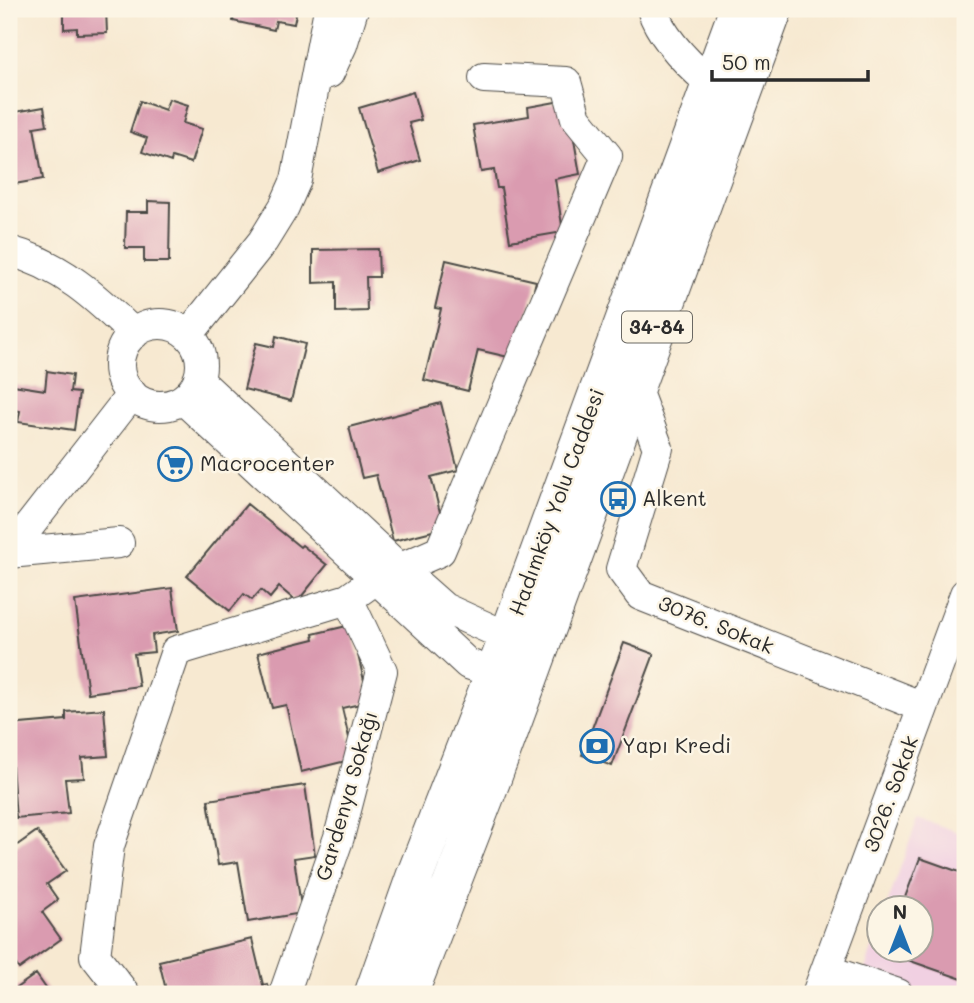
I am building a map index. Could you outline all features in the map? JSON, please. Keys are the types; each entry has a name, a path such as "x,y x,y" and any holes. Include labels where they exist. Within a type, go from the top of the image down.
{"main road":[{"name":"Hadımköy Yolu Caddesi","path":"409,994 493,777 515,656 710,83 738,9"},
{"name":"Hadımköy Yolu Caddesi","path":"373,994 416,873 635,387 774,9"}],"street":[{"path":"188,335 263,241 284,207 296,180 329,9"},
{"path":"302,153 353,9"},
{"path":"652,9 667,36 695,70 710,83"},
{"path":"125,994 95,956 108,846 176,650 348,599 388,574 440,551 607,156 576,118 566,82 484,78"},
{"path":"9,251 70,278 93,294 134,334"},
{"path":"166,324 188,335 196,344 200,356 191,389 171,404 144,402 132,394 124,384 120,359 124,347 134,334 153,325 166,324"},
{"name":"3076. Sokak","path":"635,387 658,448 621,569 640,595 923,707"},
{"path":"191,389 388,574 468,664 515,656"},
{"path":"9,553 132,394"},
{"path":"9,553 118,544"},
{"path":"388,574 515,656"},
{"name":"3026. Sokak","path":"822,982 965,594"},
{"name":"Gardenya Sokağı","path":"284,994 339,837 382,671 348,599"},
{"path":"822,982 898,994"}],"shaded area":[{"path":"918,818 965,835 965,994 919,994 863,975 867,964 936,964 936,894 891,894"}],"building":[{"path":"64,9 106,9 107,33 77,34 77,28 64,29"},
{"path":"235,9 297,9 294,24 276,21 274,30 233,21"},
{"path":"413,92 421,120 409,123 420,160 378,173 359,108"},
{"path":"169,99 188,105 183,123 202,129 191,163 172,157 171,162 142,152 147,138 130,132 140,101 165,110"},
{"path":"567,100 580,174 555,179 563,232 510,241 501,188 497,188 494,170 481,172 473,125 529,116 528,107"},
{"path":"44,107 47,125 34,127 43,179 9,185 9,113"},
{"path":"148,201 170,202 169,262 144,262 144,248 125,248 126,212 148,212"},
{"path":"378,249 379,277 366,277 367,311 336,312 336,282 313,283 313,250"},
{"path":"446,260 536,281 517,359 478,350 468,391 424,380 441,309 435,308"},
{"path":"276,336 305,344 291,401 244,389 256,343 274,347"},
{"path":"47,371 72,375 70,392 79,393 74,430 18,422 20,411 9,409 13,385 45,390"},
{"path":"441,403 458,470 431,477 444,528 393,541 376,475 362,478 349,427"},
{"path":"247,504 327,565 297,602 279,587 270,598 261,590 252,600 244,594 230,611 187,576"},
{"path":"172,588 178,631 152,635 154,652 134,654 139,686 88,693 75,601"},
{"path":"351,625 369,702 342,708 354,759 301,772 286,705 272,708 258,653 314,639 313,634"},
{"path":"624,643 654,654 612,766 582,755"},
{"path":"104,709 108,756 82,758 84,778 65,779 69,813 16,818 9,725 66,720 66,712"},
{"path":"305,785 315,855 294,858 302,913 248,922 238,862 218,865 208,800"},
{"path":"37,831 66,871 47,884 58,900 42,912 61,939 19,969 9,954 9,851"},
{"path":"920,858 965,874 965,980 919,964 936,964 936,894 906,894"},
{"path":"252,939 263,985 267,984 270,994 167,994 159,961"},
{"path":"36,974 50,994 9,994 9,993"}],"place":[{"name":"Macrocenter","path":"175,464"},
{"name":"Alkent","path":"618,499"},
{"name":"Yapı Kredi","path":"597,746"}]}
